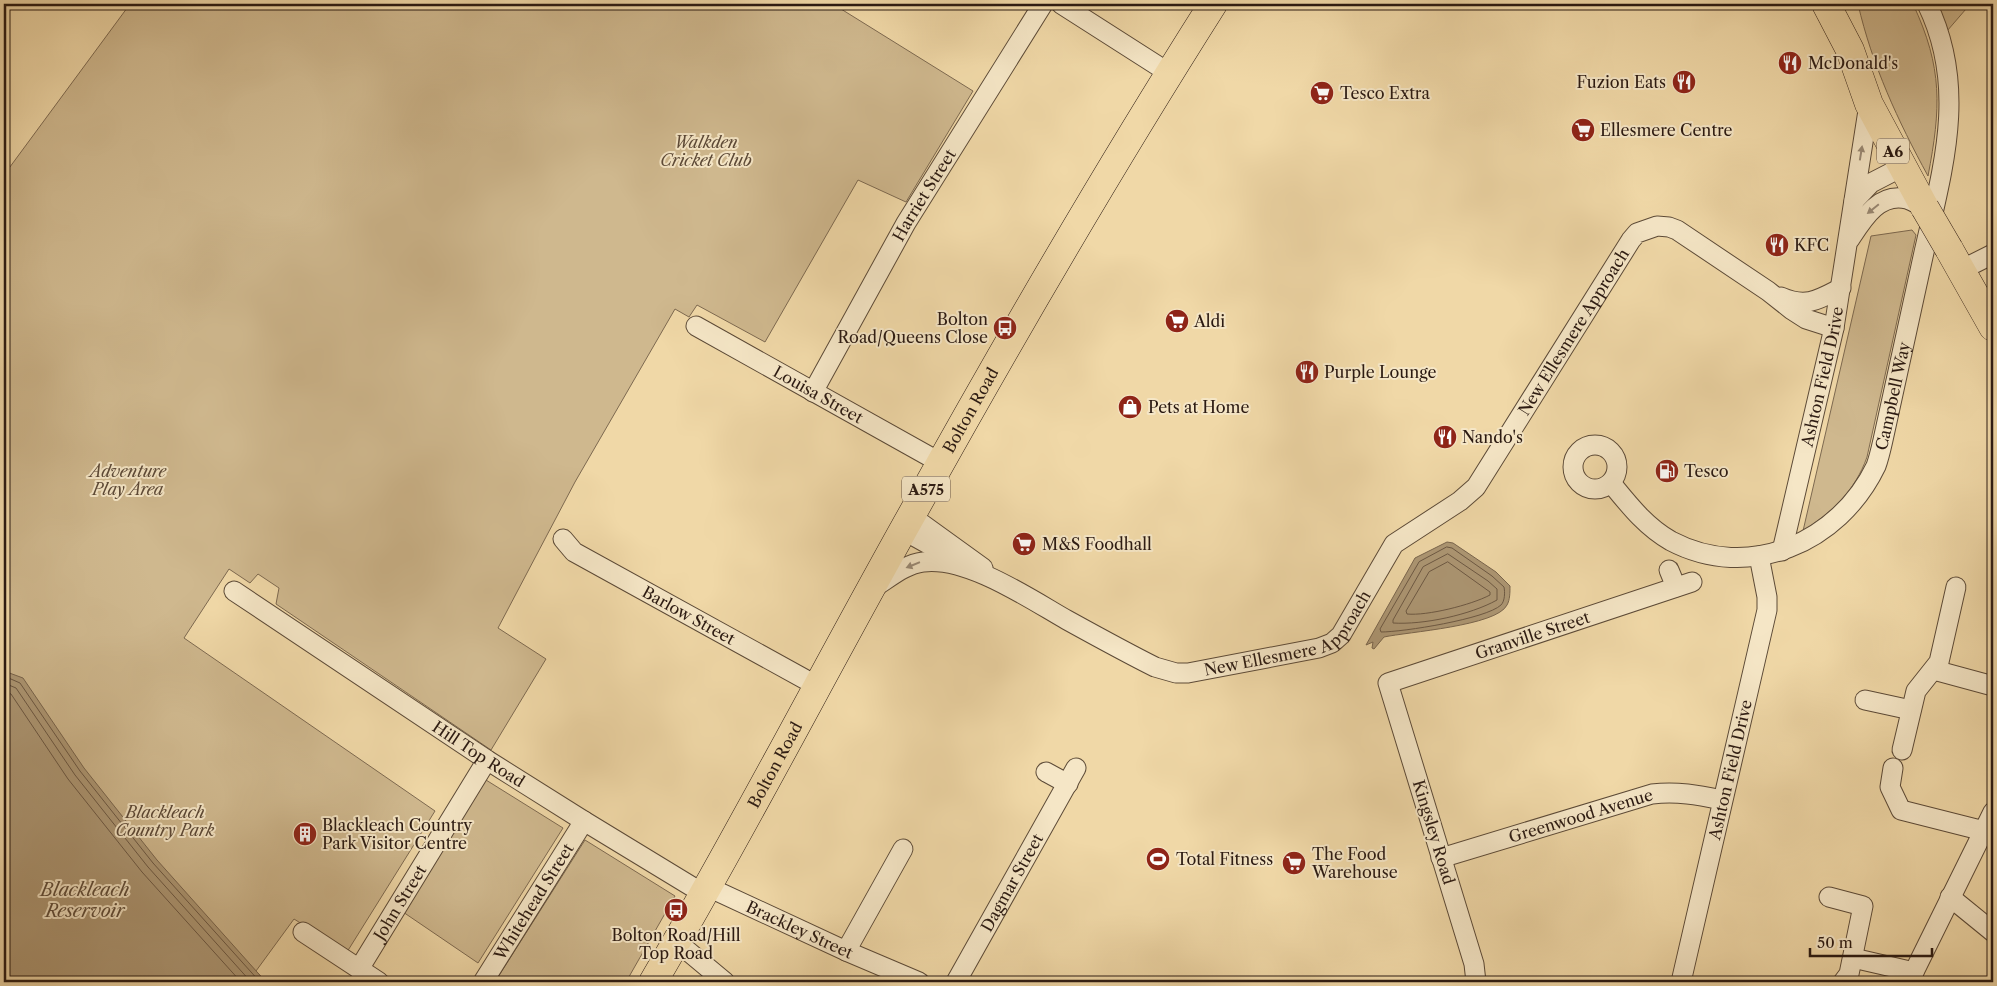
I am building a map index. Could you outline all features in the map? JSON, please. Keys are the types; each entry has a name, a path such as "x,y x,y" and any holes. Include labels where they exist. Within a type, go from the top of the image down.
{"main road":[{"name":"Bolton Road","path":"653,982 819,687 941,463 1101,185 1213,4"},
{"name":"A6","path":"1826,4 1850,50 1870,104 1919,203 1955,259 1993,327"},
{"name":"A6","path":"1841,4 1850,50"}],"street":[{"name":"Harriet Street","path":"813,392 906,223 1043,4"},
{"path":"1061,4 1170,73"},
{"name":"Campbell Way","path":"1611,483 1647,524 1670,540 1709,555 1732,558 1759,556 1782,551 1801,543 1841,515 1867,482 1877,464 1883,440 1940,180 1949,126 1950,98 1946,67 1927,4"},
{"name":"Ashton Field Drive","path":"1782,551 1834,328 1870,104"},
{"path":"1854,202 1871,183 1902,167"},
{"path":"1846,244 1865,216 1874,207 1896,198 1908,199 1919,203"},
{"name":"New Ellesmere Approach","path":"907,523 970,569 1008,587 1155,667 1176,673 1188,674 1319,648 1332,643 1341,635 1394,544 1460,502 1476,487 1603,283 1637,233 1646,228 1657,226 1677,230 1806,319 1834,328"},
{"path":"1955,259 1993,254"},
{"name":"New Ellesmere Approach","path":"1768,291 1788,300 1807,303 1841,288"},
{"name":"Louisa Street","path":"696,326 941,463"},
{"name":"New Ellesmere Approach","path":"907,523 1008,587"},
{"name":"Barlow Street","path":"563,539 574,552 819,687"},
{"name":"Ashton Field Drive","path":"1681,982 1767,610 1767,597 1759,556"},
{"name":"New Ellesmere Approach","path":"872,588 907,567 921,562 936,561 970,569"},
{"name":"Granville Street","path":"1388,683 1684,585 1669,570"},
{"path":"1902,750 1916,690 1934,670 1941,655 1956,587"},
{"name":"Hill Top Road","path":"234,591 261,600 488,760 584,821 706,890"},
{"path":"1934,670 1993,686"},
{"name":"Kingsley Road","path":"1388,683 1474,964 1476,982"},
{"path":"1865,700 1911,710"},
{"name":"John Street","path":"359,969 488,760"},
{"path":"1893,768 1890,787 1901,810 1984,831"},
{"name":"Dagmar Street","path":"956,982 1072,776 1046,772"},
{"name":"Greenwood Avenue","path":"1441,858 1652,794 1669,792 1687,793 1722,800"},
{"path":"1853,958 1911,977 1993,812"},
{"name":"Whitehead Street","path":"483,982 584,821"},
{"path":"846,951 885,864 903,849"},
{"name":"Brackley Street","path":"706,890 919,982"},
{"path":"1829,897 1863,906 1849,974 1843,982"},
{"path":"1950,897 1993,932"},
{"path":"303,932 378,982"},
{"path":"677,942 725,982"}],"green space":[{"path":"130,4 833,4 973,91 906,202 858,180 765,342 697,305 689,317 675,309 575,482 498,628 546,659 491,750 276,604 279,588 258,574 250,583 229,569 184,638 435,811 347,952 294,919 256,971 266,982 4,982 4,175"},
{"path":"1858,4 1913,4 1923,27 1930,48 1937,89 1935,129 1928,176 1906,134 1878,71"},
{"path":"1935,4 1965,4 1966,9 1947,31"},
{"path":"1912,230 1916,235 1867,457 1856,480 1841,500 1824,516 1803,531 1871,236"},
{"path":"486,780 563,828 478,963 403,912"},
{"path":"585,840 675,896 626,982 506,982 498,977"}],"water":[{"path":"1447,542 1453,543 1496,572 1510,586 1507,605 1500,612 1470,623 1384,637 1374,649 1372,648 1373,642 1366,645 1415,558"},
{"name":"Blackleach Reservoir","path":"4,671 23,678 84,768 157,860 266,982 4,982"}],"place":[{"name":"McDonald's","path":"1790,63"},
{"name":"Fuzion Eats","path":"1684,82"},
{"name":"Tesco Extra","path":"1322,93"},
{"name":"Ellesmere Centre","path":"1583,130"},
{"name":"KFC","path":"1777,245"},
{"name":"Aldi","path":"1177,321"},
{"name":"Bolton Road/Queens Close","path":"1005,328"},
{"name":"Purple Lounge","path":"1307,372"},
{"name":"Pets at Home","path":"1130,407"},
{"name":"Nando's","path":"1445,437"},
{"name":"Tesco","path":"1667,471"},
{"name":"M&S Foodhall","path":"1024,544"},
{"name":"Blackleach Country Park Visitor Centre","path":"305,834"},
{"name":"Total Fitness","path":"1158,859"},
{"name":"The Food Warehouse","path":"1294,863"},
{"name":"Bolton Road/Hill Top Road","path":"676,910"}],"park label":[{"name":"Walkden Cricket Club","path":"706,151"},
{"name":"Adventure Play Area","path":"128,480"},
{"name":"Blackleach Country Park","path":"165,821"}]}
